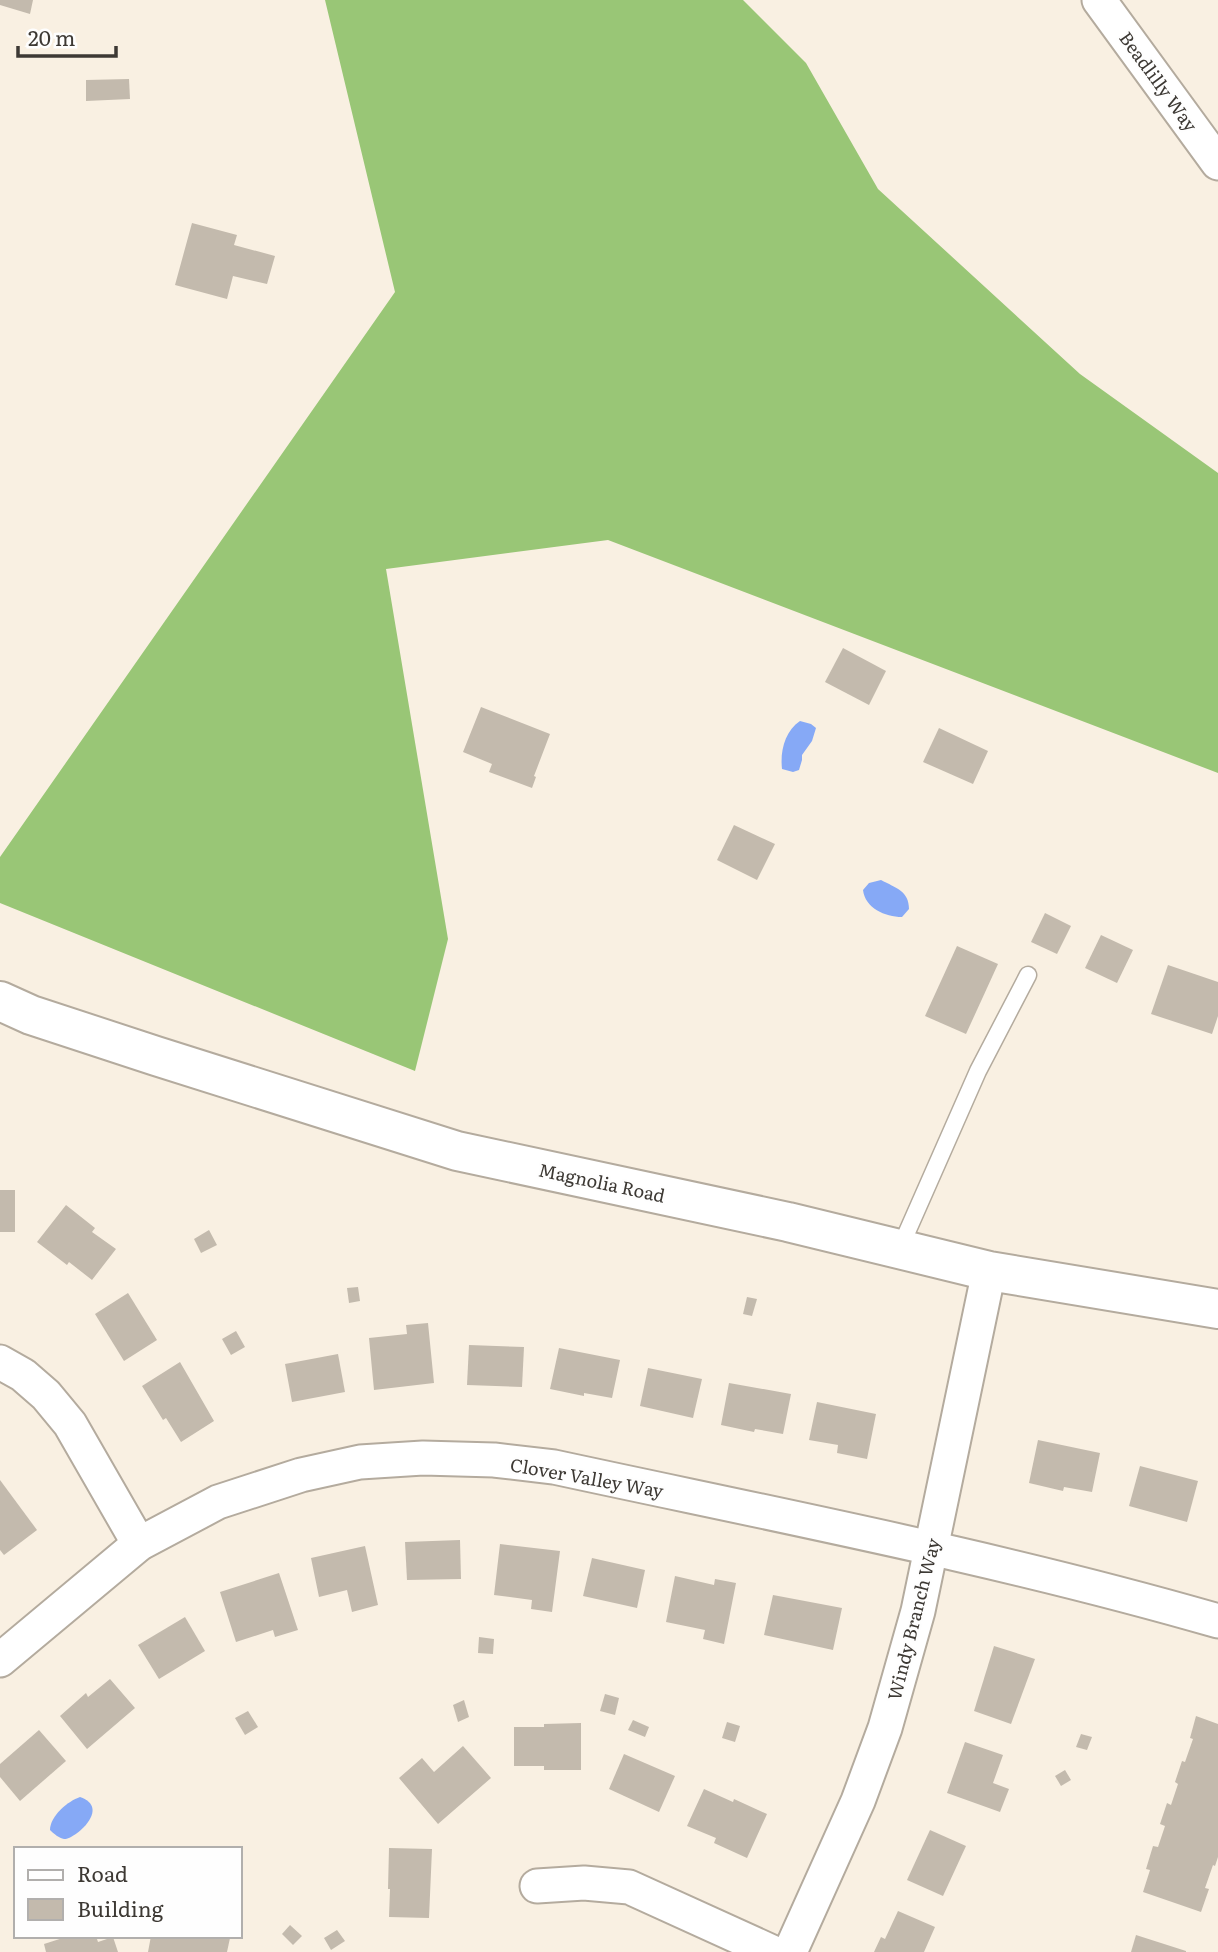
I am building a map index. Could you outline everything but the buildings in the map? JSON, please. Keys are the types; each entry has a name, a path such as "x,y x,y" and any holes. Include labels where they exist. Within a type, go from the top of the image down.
{"main road":[{"name":"Magnolia Road","path":"0,1002 156,1056 457,1151 788,1222 989,1271 1218,1309"}],"street":[{"name":"Beadlilly Way","path":"1099,0 1218,163"},
{"name":"Windy Branch Way","path":"790,1952 858,1801 886,1728 918,1611 989,1271"},
{"path":"0,1362 23,1375 38,1388 70,1424 139,1544"},
{"name":"Clover Valley Way","path":"0,1660 139,1544 218,1502 301,1475 360,1462 423,1458 494,1460 554,1468 932,1548 1135,1597 1218,1621"},
{"path":"537,1886 584,1883 629,1887 772,1952"}],"lane":[{"path":"899,1250 978,1071 1028,975"}],"green space":[{"path":"325,0 743,0 806,63 878,189 1080,374 1218,473 1218,773 608,540 386,569 448,939 415,1071 0,903 0,857 395,292"}],"water":[{"path":"800,721 816,728 812,741 802,755 799,770 793,772 782,769 782,755 787,736"},
{"path":"881,880 901,891 907,898 909,909 902,917 883,913 868,902 863,890 869,883"},
{"path":"80,1797 89,1802 92,1815 82,1829 69,1838 60,1838 50,1830 53,1820 65,1806"}]}
